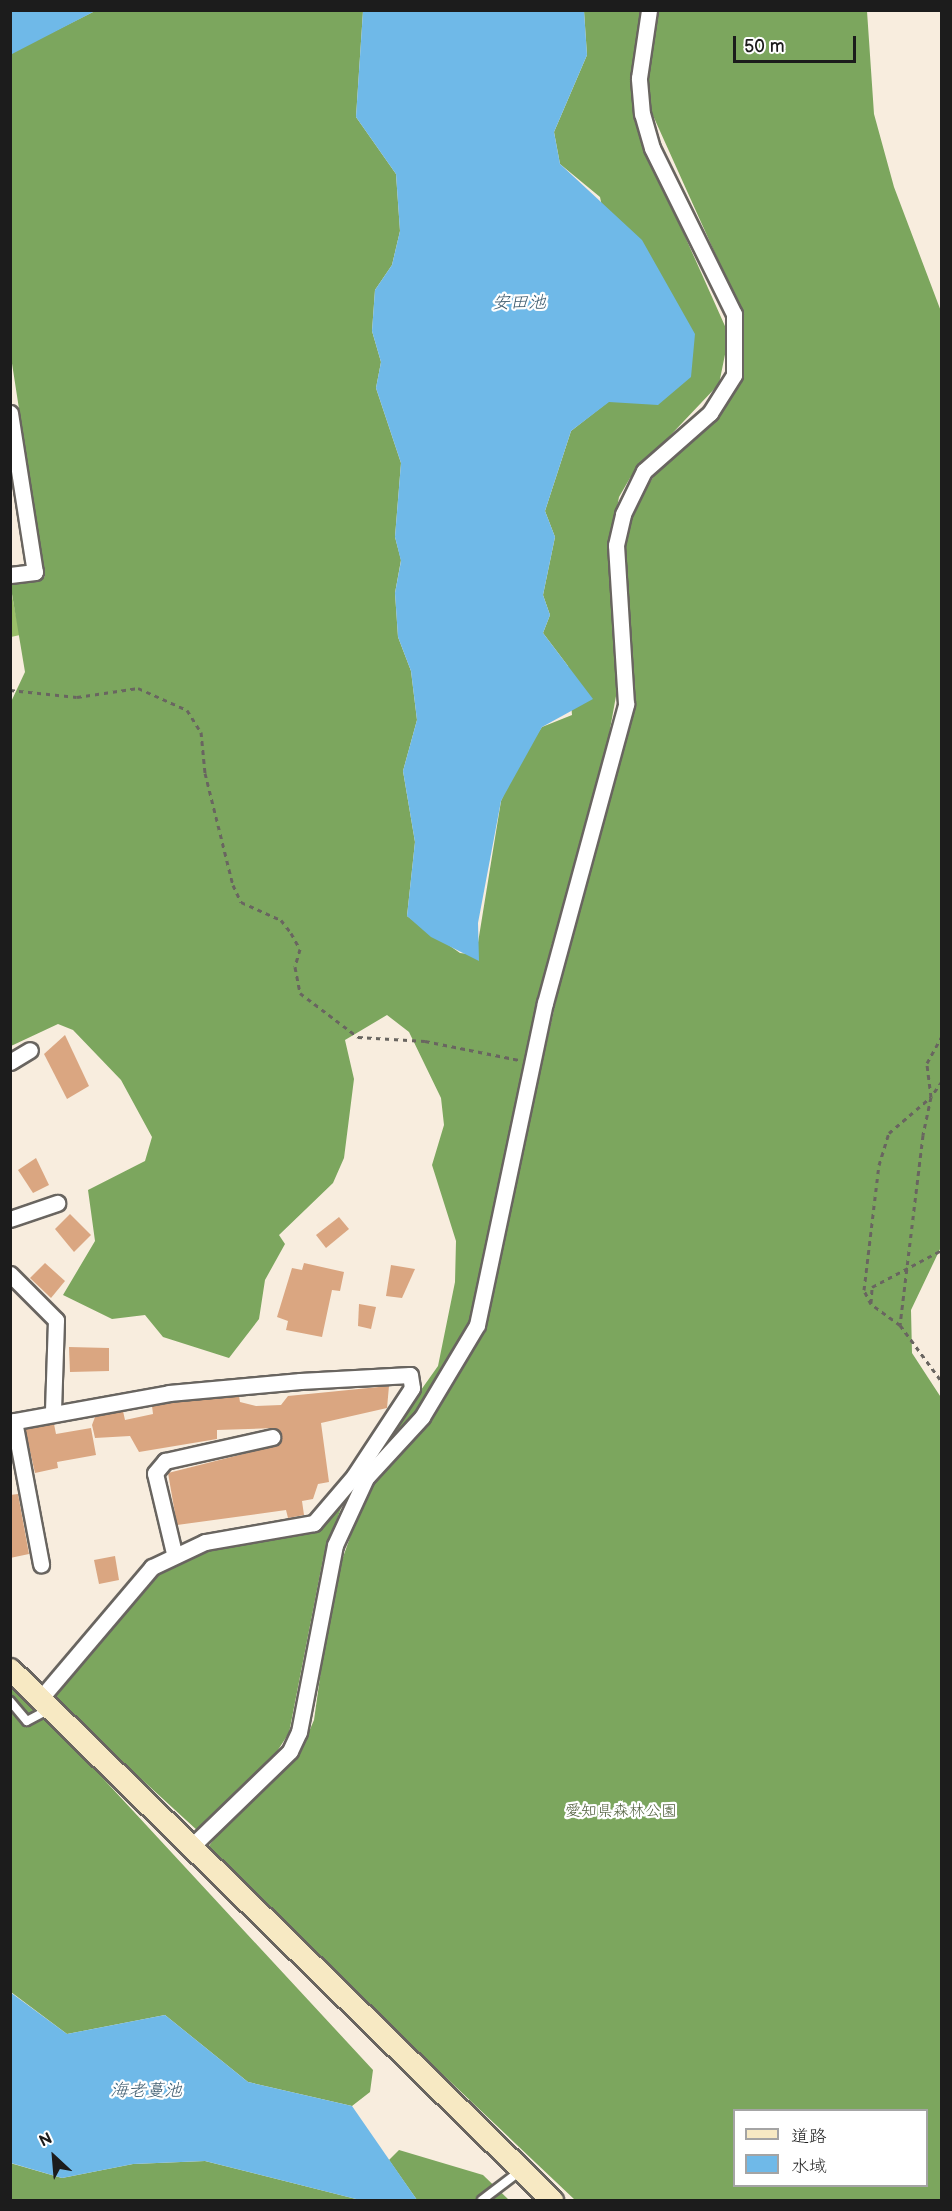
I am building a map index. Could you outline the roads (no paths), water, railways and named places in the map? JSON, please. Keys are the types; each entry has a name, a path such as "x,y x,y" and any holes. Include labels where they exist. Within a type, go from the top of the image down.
{"street":[{"path":"45,1704 152,1567 174,1553 205,1542 306,1528 422,1417 477,1325 536,1063 545,1003 626,704 616,545 623,514 644,471 710,413 734,375 734,314 652,148 642,114 639,78 649,10"},
{"path":"10,413 35,572 10,575"},
{"path":"10,1062 30,1050"},
{"path":"10,1219 57,1203"},
{"path":"10,1274 56,1320 53,1412"},
{"path":"41,1564 12,1422 53,1412 169,1393 410,1375 412,1388 362,1474 335,1545 299,1732 290,1750 190,1848"},
{"path":"174,1553 155,1473 165,1461 272,1437"},
{"path":"10,1669 190,1848 552,2200"}],"lane":[{"path":"10,1701 27,1720 45,1704"},
{"path":"482,2200 520,2171"}],"water":[{"path":"11,10 95,10 95,11 12,54"},
{"name":"安田池","path":"363,11 584,11 587,55 554,132 560,164 642,240 695,334 691,377 658,405 609,402 571,431 545,511 555,537 543,595 550,615 543,633 593,699 542,727 501,801 478,923 479,961 431,937 407,916 415,842 403,771 417,720 411,671 398,637 395,593 401,561 395,537 401,463 376,388 381,362 372,331 375,290 392,265 400,231 396,174 356,117"},
{"name":"海老蔓池","path":"10,1992 67,2034 165,2015 248,2082 352,2106 417,2200 360,2200 205,2161 133,2164 62,2178 11,2163"}],"park label":[{"name":"愛知県森林公園","path":"621,1812"}]}
